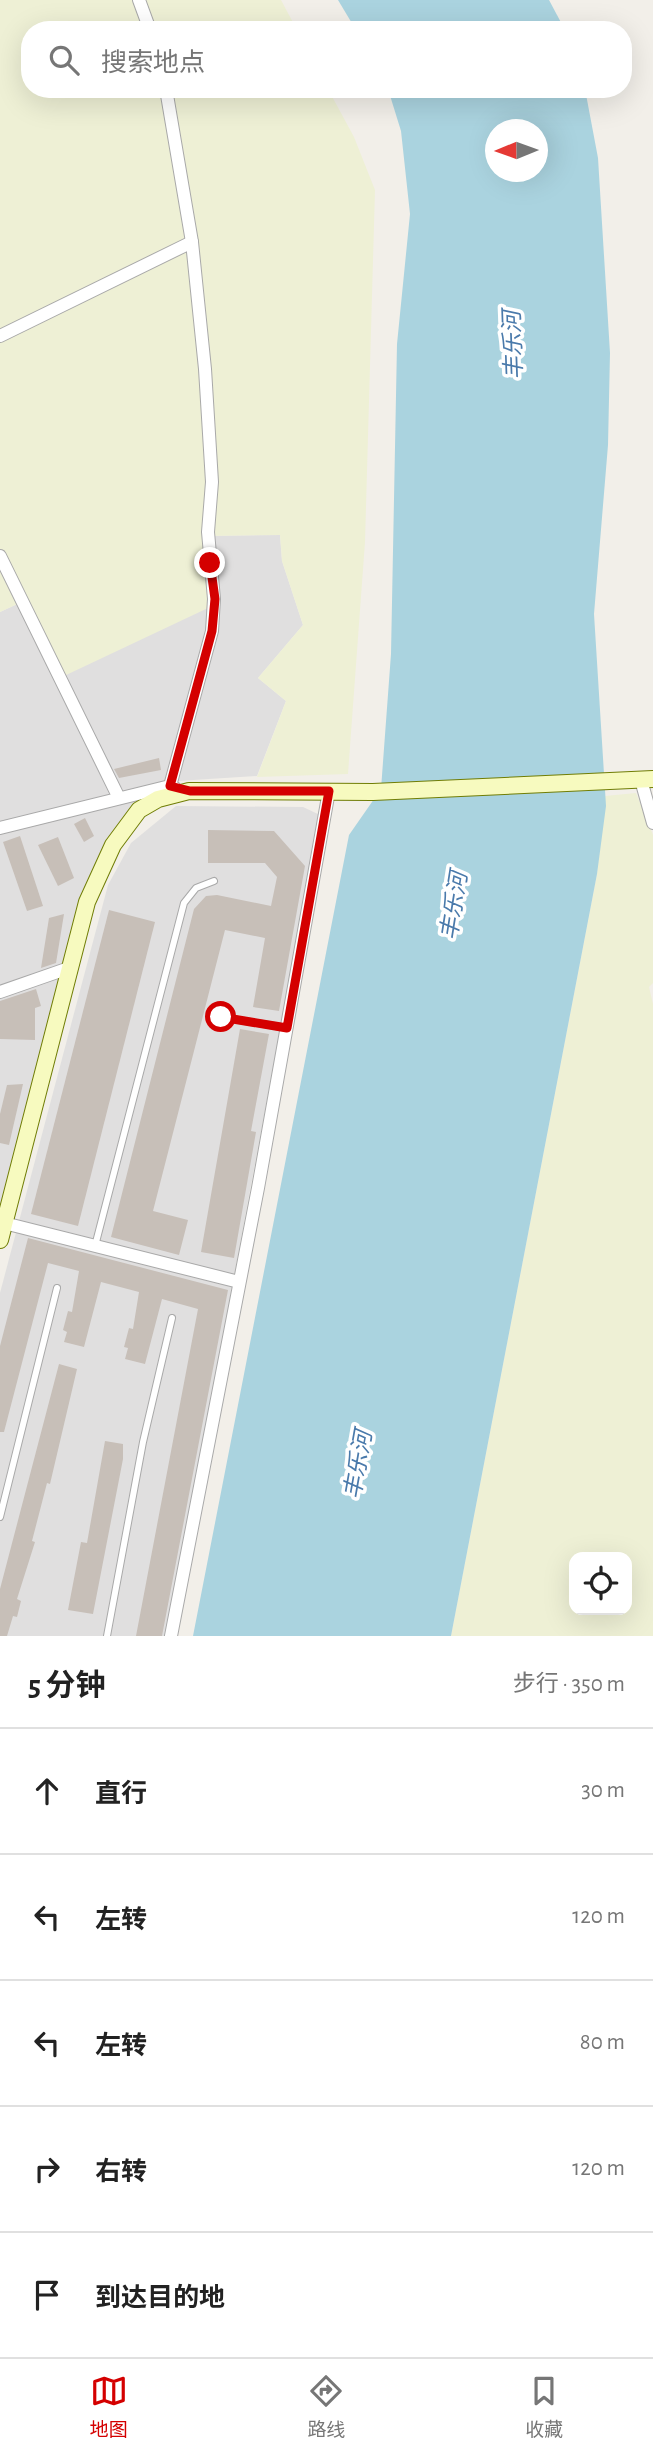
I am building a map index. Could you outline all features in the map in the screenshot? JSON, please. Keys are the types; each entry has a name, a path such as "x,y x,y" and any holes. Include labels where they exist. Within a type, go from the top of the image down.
{"main road":[{"path":"0,1240 7,1187 87,902 123,828 149,803 190,791 373,792 647,780"}],"street":[{"path":"139,0 147,21"},
{"path":"168,98 192,242 211,434 208,532 215,599 212,631 170,786"},
{"path":"0,335 192,242"},
{"path":"0,556 119,799"},
{"path":"647,780 653,823"},
{"path":"0,828 170,786 190,791"},
{"path":"171,1636 287,1028 329,791"},
{"path":"0,992 69,968"},
{"path":"4,1223 239,1282"}],"lane":[{"path":"95,1246 184,903 196,888 214,881"},
{"path":"221,1017 287,1028"},
{"path":"0,1517 57,1288"},
{"path":"107,1636 143,1442 172,1318"}],"shaded area":[{"path":"280,535 282,561 303,625 258,678 286,701 257,776 162,782 135,801 107,838 80,899 0,1209 0,612 26,600 203,536"},
{"path":"176,806 303,807 320,815 167,1636 0,1636 0,1293 108,885 131,843"}],"green space":[{"path":"0,0 281,0 292,21 21,21 21,98 333,98 354,137 375,190 365,542 348,774 257,777 286,701 258,678 303,625 282,561 280,535 203,536 208,608 64,676 26,600 0,612"},
{"path":"636,793 653,835 653,983 649,987 653,1004 653,1636 451,1636 597,874 605,796"}],"water":[{"path":"338,0 549,0 560,21 351,21"},
{"name":"丰乐河","path":"391,98 587,98 598,158 610,353 608,445 594,614 606,806 597,874 451,1636 193,1636 349,835 381,789 391,654 397,344 410,214 401,131"}],"building":[{"path":"159,758 161,770 119,778 114,769"},
{"path":"85,818 94,836 84,842 74,824"},
{"path":"208,830 274,831 305,866 279,1011 253,1007 265,938 225,930 153,1211 188,1220 179,1255 111,1237 194,909 206,896 217,895 271,906 277,877 265,863 208,863"},
{"path":"20,836 43,906 27,911 3,842"},
{"path":"58,837 74,878 58,886 38,845"},
{"path":"109,910 155,922 78,1226 31,1214"},
{"path":"64,914 56,963 41,968 49,918"},
{"path":"36,989 41,1006 35,1008 35,1040 0,1039 0,1001"},
{"path":"240,1029 269,1034 251,1131 256,1132 234,1258 201,1252"},
{"path":"23,1084 9,1145 0,1143 0,1114 7,1085"},
{"path":"28,1238 228,1290 162,1636 136,1636 198,1309 162,1299 145,1364 125,1359 128,1348 124,1347 129,1328 133,1329 139,1292 101,1282 84,1347 64,1342 67,1332 63,1330 68,1311 72,1312 79,1271 48,1263 4,1432 0,1432 0,1346"},
{"path":"59,1364 77,1369 50,1484 47,1483 32,1541 35,1542 17,1599 21,1601 17,1617 13,1616 7,1636 0,1636 0,1589"},
{"path":"105,1441 123,1444 123,1459 93,1614 68,1610 81,1542 87,1543"}],"route":[{"path":"210,563 215,599 212,631 170,786 190,791 329,791 287,1028 221,1017"}]}
